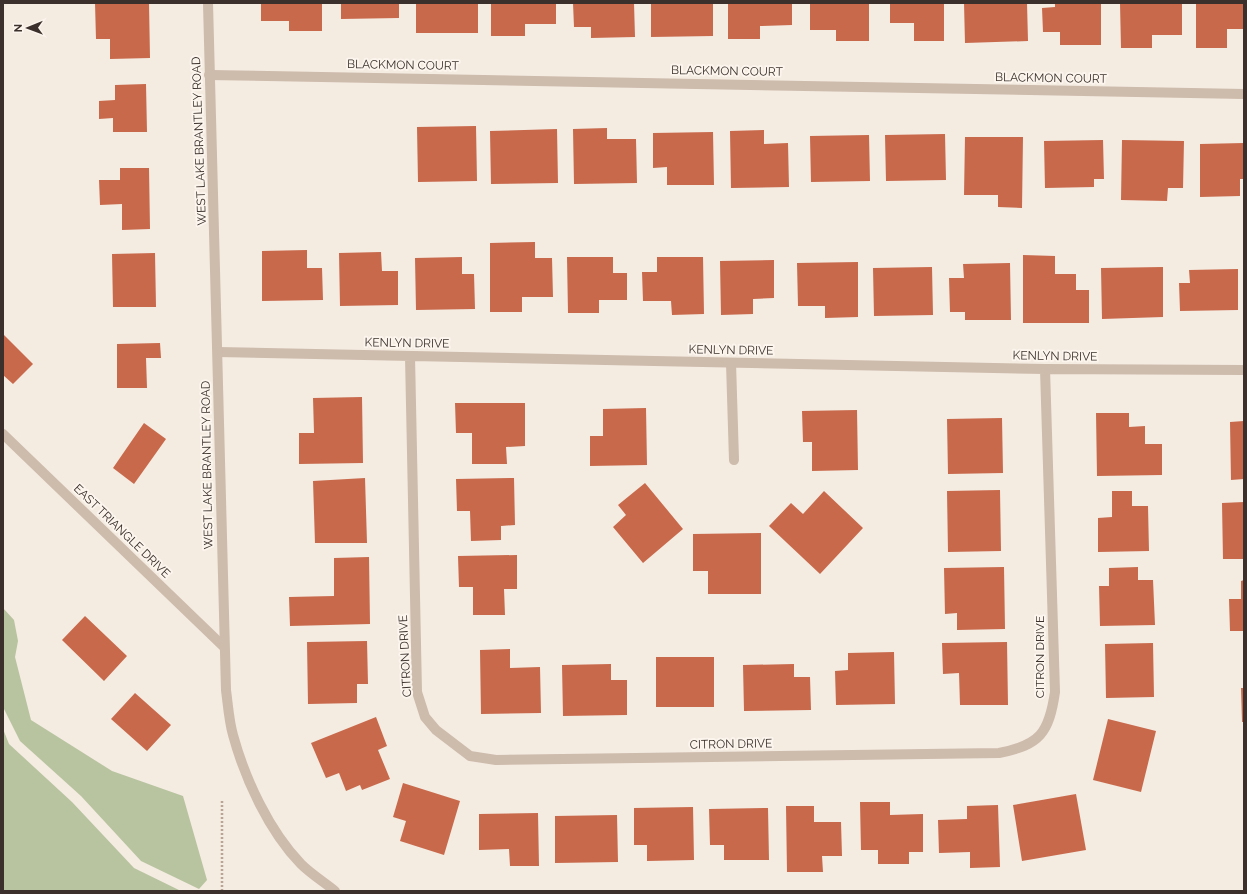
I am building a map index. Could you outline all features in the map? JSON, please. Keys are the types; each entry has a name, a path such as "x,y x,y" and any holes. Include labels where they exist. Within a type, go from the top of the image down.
{"street":[{"name":"WEST LAKE BRANTLEY ROAD","path":"208,3 218,352 224,647 226,690 232,734 252,789 282,839 301,864 335,891"},
{"name":"BLACKMON COURT","path":"209,75 1244,94"},
{"name":"KENLYN DRIVE","path":"218,352 1045,369 1244,370"},
{"name":"CITRON DRIVE","path":"410,356 417,692 424,717 436,730 470,756 496,760 999,753 1016,750 1030,743 1044,732 1052,714 1055,692 1045,369"},
{"path":"731,363 734,460"},
{"name":"EAST TRIANGLE DRIVE","path":"3,434 224,647"}],"path":[{"path":"222,800 222,891"}],"green space":[{"path":"3,608 14,620 18,641 15,657 31,720 112,771 183,796 207,880 199,889 141,861 81,796 20,741 3,707"},
{"path":"3,729 9,744 72,802 134,868 181,891 3,891"}],"building":[{"path":"95,3 149,3 150,58 110,59 110,39 96,39"},
{"path":"261,3 322,3 322,31 289,31 289,21 261,21"},
{"path":"341,3 399,3 399,18 341,19"},
{"path":"416,3 478,3 478,33 416,33"},
{"path":"491,3 556,3 556,24 525,24 525,36 491,36"},
{"path":"573,3 634,3 635,37 591,38 591,27 574,27"},
{"path":"651,3 713,3 713,36 651,37"},
{"path":"728,3 792,3 792,25 760,26 760,39 728,39"},
{"path":"810,3 869,3 869,41 836,41 836,30 810,30"},
{"path":"890,3 944,3 944,41 914,41 914,23 890,23"},
{"path":"964,3 1027,3 1028,41 965,43"},
{"path":"1055,3 1101,3 1101,45 1060,45 1060,32 1043,32 1042,8 1055,7"},
{"path":"1120,3 1182,3 1182,35 1152,35 1152,48 1121,48"},
{"path":"1196,3 1244,3 1244,29 1227,29 1227,48 1196,48"},
{"path":"146,84 147,132 113,132 113,118 99,119 99,101 115,100 115,85"},
{"path":"476,126 477,181 418,182 417,127"},
{"path":"607,128 607,139 636,139 637,183 574,184 573,129"},
{"path":"557,129 558,183 491,184 490,131"},
{"path":"764,130 764,144 788,143 789,187 731,188 730,131"},
{"path":"713,132 714,185 667,185 667,167 653,168 653,133"},
{"path":"945,134 946,180 886,181 885,135"},
{"path":"869,135 870,181 811,182 810,136"},
{"path":"965,137 1023,137 1022,208 998,207 998,195 964,195"},
{"path":"1103,140 1104,179 1094,179 1094,187 1045,188 1044,141"},
{"path":"1122,140 1184,141 1183,188 1168,188 1167,201 1121,200"},
{"path":"1244,143 1244,179 1240,179 1240,196 1200,197 1200,144"},
{"path":"120,168 149,168 150,229 122,230 122,204 100,205 99,180 120,180"},
{"path":"535,242 535,258 552,258 553,297 522,297 522,312 490,312 490,243"},
{"path":"307,250 307,268 322,268 323,300 262,301 262,251"},
{"path":"381,252 382,271 398,271 398,305 340,306 339,253"},
{"path":"155,253 156,307 113,307 112,254"},
{"path":"1023,255 1055,256 1055,274 1076,274 1076,290 1089,290 1089,323 1023,323"},
{"path":"462,257 462,274 474,274 475,309 416,310 415,258"},
{"path":"567,257 613,257 613,273 627,273 627,300 599,300 599,313 568,313"},
{"path":"657,257 703,257 704,314 672,315 671,301 643,301 642,272 657,272"},
{"path":"774,260 774,298 753,299 753,314 721,315 720,261"},
{"path":"858,262 858,317 825,318 825,306 798,306 797,263"},
{"path":"1010,263 1011,320 965,320 965,312 950,312 949,278 964,278 963,264"},
{"path":"932,267 933,315 874,316 873,268"},
{"path":"1163,267 1163,317 1102,319 1101,268"},
{"path":"1238,269 1238,310 1180,311 1179,283 1190,283 1189,270"},
{"path":"3,334 33,364 13,384 3,375"},
{"path":"160,343 161,358 146,358 147,388 117,388 117,344"},
{"path":"362,397 363,463 299,464 299,433 314,433 313,398"},
{"path":"455,403 525,403 525,446 506,447 507,464 472,464 472,433 456,433"},
{"path":"646,408 647,465 590,466 590,436 603,436 603,409"},
{"path":"857,410 858,470 812,471 812,442 803,442 802,411"},
{"path":"1096,413 1129,413 1129,427 1145,426 1145,444 1162,444 1162,475 1097,476"},
{"path":"1002,418 1003,473 948,474 947,419"},
{"path":"1244,421 1244,479 1231,480 1230,422"},
{"path":"144,423 166,439 134,484 113,468"},
{"path":"365,478 367,543 315,543 313,481"},
{"path":"514,478 515,525 501,526 501,540 471,541 470,511 457,511 456,479"},
{"path":"645,483 683,529 643,563 613,527 626,515 618,505"},
{"path":"1000,490 1001,551 948,552 947,491"},
{"path":"824,491 863,528 820,574 769,526 791,503 803,514"},
{"path":"1112,491 1132,491 1132,506 1148,506 1149,551 1098,552 1098,518 1112,517"},
{"path":"1244,502 1244,559 1223,559 1222,503"},
{"path":"761,533 761,594 708,594 708,571 693,571 693,534"},
{"path":"517,555 517,589 504,589 505,615 473,615 473,587 459,587 458,556"},
{"path":"369,557 370,624 290,626 289,597 334,596 334,558"},
{"path":"1004,567 1005,629 957,630 957,613 945,614 944,568"},
{"path":"1138,567 1138,580 1153,580 1155,625 1100,626 1099,586 1109,586 1109,568"},
{"path":"1244,580 1244,631 1230,631 1229,599 1241,599 1241,581"},
{"path":"85,616 127,656 104,681 62,640"},
{"path":"367,641 368,684 357,684 357,703 308,704 307,642"},
{"path":"1007,642 1008,705 960,705 959,673 943,674 942,643"},
{"path":"1153,643 1154,697 1106,698 1105,644"},
{"path":"510,649 510,668 540,667 541,713 481,714 480,650"},
{"path":"894,652 895,704 836,705 835,671 848,670 848,653"},
{"path":"656,657 714,657 714,707 656,707"},
{"path":"611,664 611,680 627,680 627,715 563,716 562,665"},
{"path":"794,664 794,677 810,677 811,710 744,711 743,665"},
{"path":"1241,688 1244,688 1244,722 1242,722"},
{"path":"135,693 171,725 147,751 111,719"},
{"path":"376,717 387,746 378,750 390,779 362,790 360,785 346,791 339,773 326,778 311,743"},
{"path":"1108,719 1156,731 1141,792 1093,780"},
{"path":"403,783 460,801 444,855 400,841 406,821 393,817"},
{"path":"1076,794 1086,850 1022,861 1013,805"},
{"path":"860,802 890,802 890,815 923,814 923,852 909,852 909,864 878,864 878,850 861,850"},
{"path":"998,805 1000,867 970,868 970,852 939,853 938,820 967,819 967,806"},
{"path":"786,806 814,806 814,822 841,822 842,856 822,856 823,872 787,872"},
{"path":"693,807 694,860 647,861 647,845 634,845 634,808"},
{"path":"768,808 769,860 724,860 724,845 710,845 709,809"},
{"path":"538,813 539,866 510,866 509,849 479,850 479,814"},
{"path":"617,815 618,862 555,863 555,816"}]}
